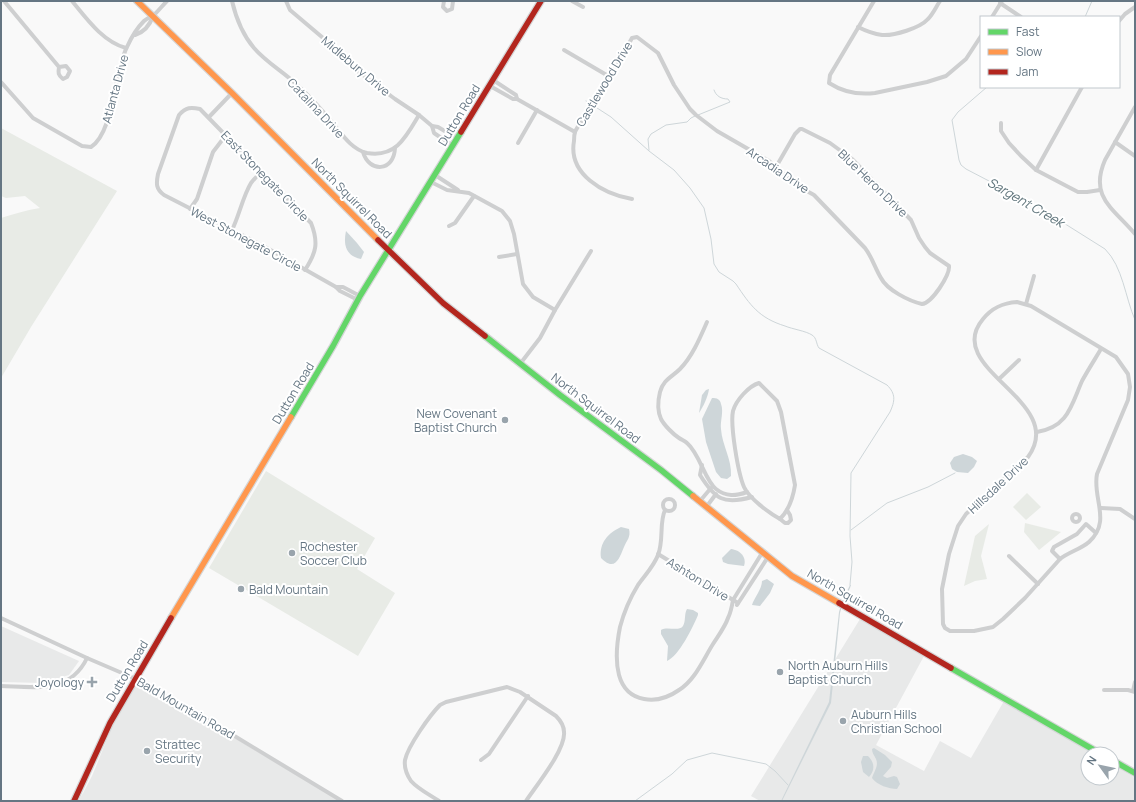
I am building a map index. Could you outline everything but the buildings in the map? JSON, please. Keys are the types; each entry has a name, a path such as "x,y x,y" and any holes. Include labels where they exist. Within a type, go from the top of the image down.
{"street":[{"path":"4,1 59,67"},
{"path":"72,1 87,19 109,40 126,48"},
{"name":"North Squirrel Road","path":"137,1 232,93 388,250 443,303 520,364 707,506 762,553 792,576 1087,746"},
{"name":"Atlanta Drive","path":"1,82 33,118 82,146 91,147 96,143 108,117 126,48 135,35 140,33 150,24 153,16 167,1"},
{"name":"Catalina Drive","path":"232,1 236,18 244,34 254,48 264,58 296,83 326,115 348,142 363,152 364,157 370,164 378,167 385,166 392,162 395,156 395,148"},
{"name":"Midlebury Drive","path":"286,1 290,10 329,43 359,72 432,126 438,127 458,139"},
{"path":"444,1 443,7 447,11 452,9 452,1"},
{"name":"Dutton Road","path":"74,801 110,723 136,678 333,346 359,298 436,175 541,1"},
{"path":"572,1 582,7"},
{"path":"874,1 830,75 829,83 836,88 866,94 875,94 940,79 953,71 966,59 980,38"},
{"path":"858,28 883,36 911,29 921,25 928,19 940,1"},
{"path":"993,16 1001,2 1020,16"},
{"path":"1120,20 1135,7"},
{"name":"Arcadia Drive","path":"634,37 636,36 658,53 674,85 690,109 696,115 717,131 764,158 792,182 819,199 870,254 881,278 890,289 922,304"},
{"name":"Castlewood Drive","path":"575,132 586,117 632,38 634,37"},
{"path":"564,50 610,77"},
{"path":"492,83 513,99 517,99 575,132 572,149 580,171 592,182 608,191 620,197 632,199"},
{"path":"1036,170 1081,88"},
{"path":"209,117 232,93"},
{"path":"1135,107 1101,169 1099,179 1100,190 1111,209 1135,234"},
{"name":"East Stonegate Circle","path":"157,188 156,182 158,174 179,114 188,108 200,109 311,223 316,237 316,245 312,261 305,270"},
{"path":"518,143 537,110"},
{"path":"363,152 380,153 395,148 405,139 419,115"},
{"path":"1001,124 1001,131 1009,143 1036,170 1078,192 1100,190"},
{"name":"Midlebury Drive","path":"432,126 434,133 453,146"},
{"name":"Blue Heron Drive","path":"776,167 795,134 800,129 830,144 852,158 911,220 925,247 944,262 949,268 947,275 932,298 926,304 922,304"},
{"path":"190,209 197,199 213,152 226,135"},
{"path":"1115,142 1135,156"},
{"path":"232,230 239,216 248,188 262,172"},
{"path":"436,175 458,190"},
{"path":"431,182 447,190 458,190 469,193 502,211 510,221 523,284 527,291 534,297 555,310"},
{"name":"West Stonegate Circle","path":"157,188 164,195 232,230 336,287 340,291 359,298"},
{"path":"449,226 455,223 474,196"},
{"path":"520,364 540,338 555,310 591,251"},
{"path":"499,257 517,254"},
{"path":"1026,304 1034,276"},
{"path":"1080,518 1096,533 1101,520 1101,508 1096,487 1097,474 1128,400 1130,387 1128,374 1121,362 1102,348 1026,304 1017,302 999,306 986,316 976,330 974,343 976,350 990,370 1030,412 1037,432 1051,428 1063,420 1069,412 1083,380 1102,348"},
{"path":"707,322 698,342 680,370 667,378 660,390 658,408 661,419 664,423 675,435 687,443 702,464 700,475 721,499 737,501 752,497"},
{"path":"999,379 1019,360"},
{"path":"780,519 793,496 795,485 781,412 777,401 759,383 748,389 733,410 732,419 740,474 747,492 752,497 785,523 788,523 791,520 790,515 786,510"},
{"name":"Hillsdale Drive","path":"1037,432 1032,452 1028,457 966,514 958,526 949,554 942,589 943,624 945,628 956,632 974,631 993,627 1038,584 1060,559 1089,542 1096,533"},
{"path":"700,501 711,488"},
{"path":"717,493 737,496 747,492"},
{"path":"707,506 717,493"},
{"path":"1101,508 1120,509 1135,518"},
{"path":"666,510 663,516 662,538 658,554 653,566 639,584 628,603 619,635 617,654 619,675 623,685 633,695 643,699 655,700 673,694 684,686 695,674 725,624 732,608 733,600 762,553"},
{"path":"1060,559 1052,551 1054,547 1077,534 1086,524"},
{"name":"Ashton Drive","path":"658,554 738,603"},
{"path":"1009,556 1038,584"},
{"path":"732,608 738,603 768,557"},
{"path":"747,578 752,581"},
{"name":"Bald Mountain Road","path":"1,618 87,658 136,678 342,801"},
{"path":"1,686 44,687 57,685 69,680 78,672 87,658"},
{"path":"1104,690 1134,691 1135,682"},
{"path":"439,801 411,781 407,774 405,761 412,744 436,709 446,702 501,688 512,688 528,696 556,716 564,727 564,740 559,752 526,801"},
{"path":"481,760 489,754 528,696"},
{"path":"1120,765 1135,773"}],"shaded area":[{"path":"1,128 117,191 31,327 1,378 1,218 40,208 25,196 6,198 1,196"},
{"path":"346,231 364,252 361,259 356,258 349,253 345,245"},
{"path":"709,389 708,395 699,413 702,395"},
{"path":"712,398 719,400 722,407 722,435 731,470 731,476 727,479 721,478 716,472 706,442 702,419"},
{"path":"963,454 972,457 977,461 968,473 957,472 952,469 950,463 954,457"},
{"name":"Rochester Soccer Club","path":"266,471 375,538 357,569 395,593 358,656 209,568"},
{"path":"1027,493 1041,507 1026,520 1013,507"},
{"path":"1025,523 1061,532 1039,550 1024,532"},
{"path":"989,524 981,556 987,579 975,581 964,586 975,536"},
{"path":"621,527 629,529 629,536 616,562 610,564 601,558 601,548 608,535"},
{"path":"731,549 742,554 745,563 744,566 723,562 722,558"},
{"path":"767,579 774,584 770,593 760,606 752,605 761,587 762,581"},
{"path":"850,585 840,613 831,703 781,801 829,702 839,612 842,602"},
{"path":"687,609 693,610 698,613 698,615 681,647 672,658 667,661 668,646 661,634 661,630 681,628 684,624"},
{"name":"Auburn Hills Christian School","path":"860,619 924,656 876,745 924,771 940,741 971,758 1004,701 1080,746 1080,786 1120,786 1120,769 1135,778 1135,801 760,801 751,796"},
{"path":"1,626 79,661 69,675 43,683 1,682"},
{"path":"138,685 181,706 340,801 78,801 92,776 114,722 133,689"},
{"path":"874,748 885,755 892,762 891,767 883,776 887,778 894,776 897,777 900,784 897,789 883,786 872,778 877,764 872,750"},
{"path":"863,756 868,756 873,764 873,769 869,777 863,772 861,762"}],"waterway":[{"name":"Sargent Creek","path":"1085,16 1092,1"},
{"name":"Sargent Creek","path":"986,88 958,112 952,120 961,165 1035,205 1105,249 1111,256 1120,273 1135,320"},
{"path":"698,115 730,102 728,99 719,97 714,90"},
{"path":"586,101 592,104"},
{"path":"594,106 611,117 649,151 674,170 690,188 704,208 711,239 714,264 719,272 736,284 756,310 776,323 812,335 815,338 819,348 887,385 892,391 894,401 890,412 851,473 850,536 852,562 850,585"},
{"path":"649,150 648,139 651,134 666,125 687,122 695,116"},
{"path":"851,530 887,503 928,487 955,473"},
{"path":"635,801 672,774 687,760 712,753 766,764 788,785"}],"traffic: fast":[{"path":"291,417 333,346 360,296 461,132"},
{"path":"485,336 693,496"},
{"path":"951,668 1087,746"},
{"path":"1120,765 1135,773"}],"traffic: slow":[{"path":"137,1 232,93 378,240"},
{"path":"171,618 291,417"},
{"path":"693,496 792,576 839,603"}],"traffic: jam":[{"path":"461,132 541,1"},
{"path":"378,240 443,303 485,336"},
{"path":"839,603 951,668"},
{"path":"74,801 110,723 171,618"}],"place":[{"name":"New Covenant Baptist Church","path":"505,420"},
{"name":"Rochester Soccer Club","path":"292,553"},
{"name":"Bald Mountain","path":"241,589"},
{"name":"North Auburn Hills Baptist Church","path":"780,672"},
{"name":"Joyology","path":"92,682"},
{"name":"Auburn Hills Christian School","path":"843,721"},
{"name":"Strattec Security","path":"147,751"}]}
